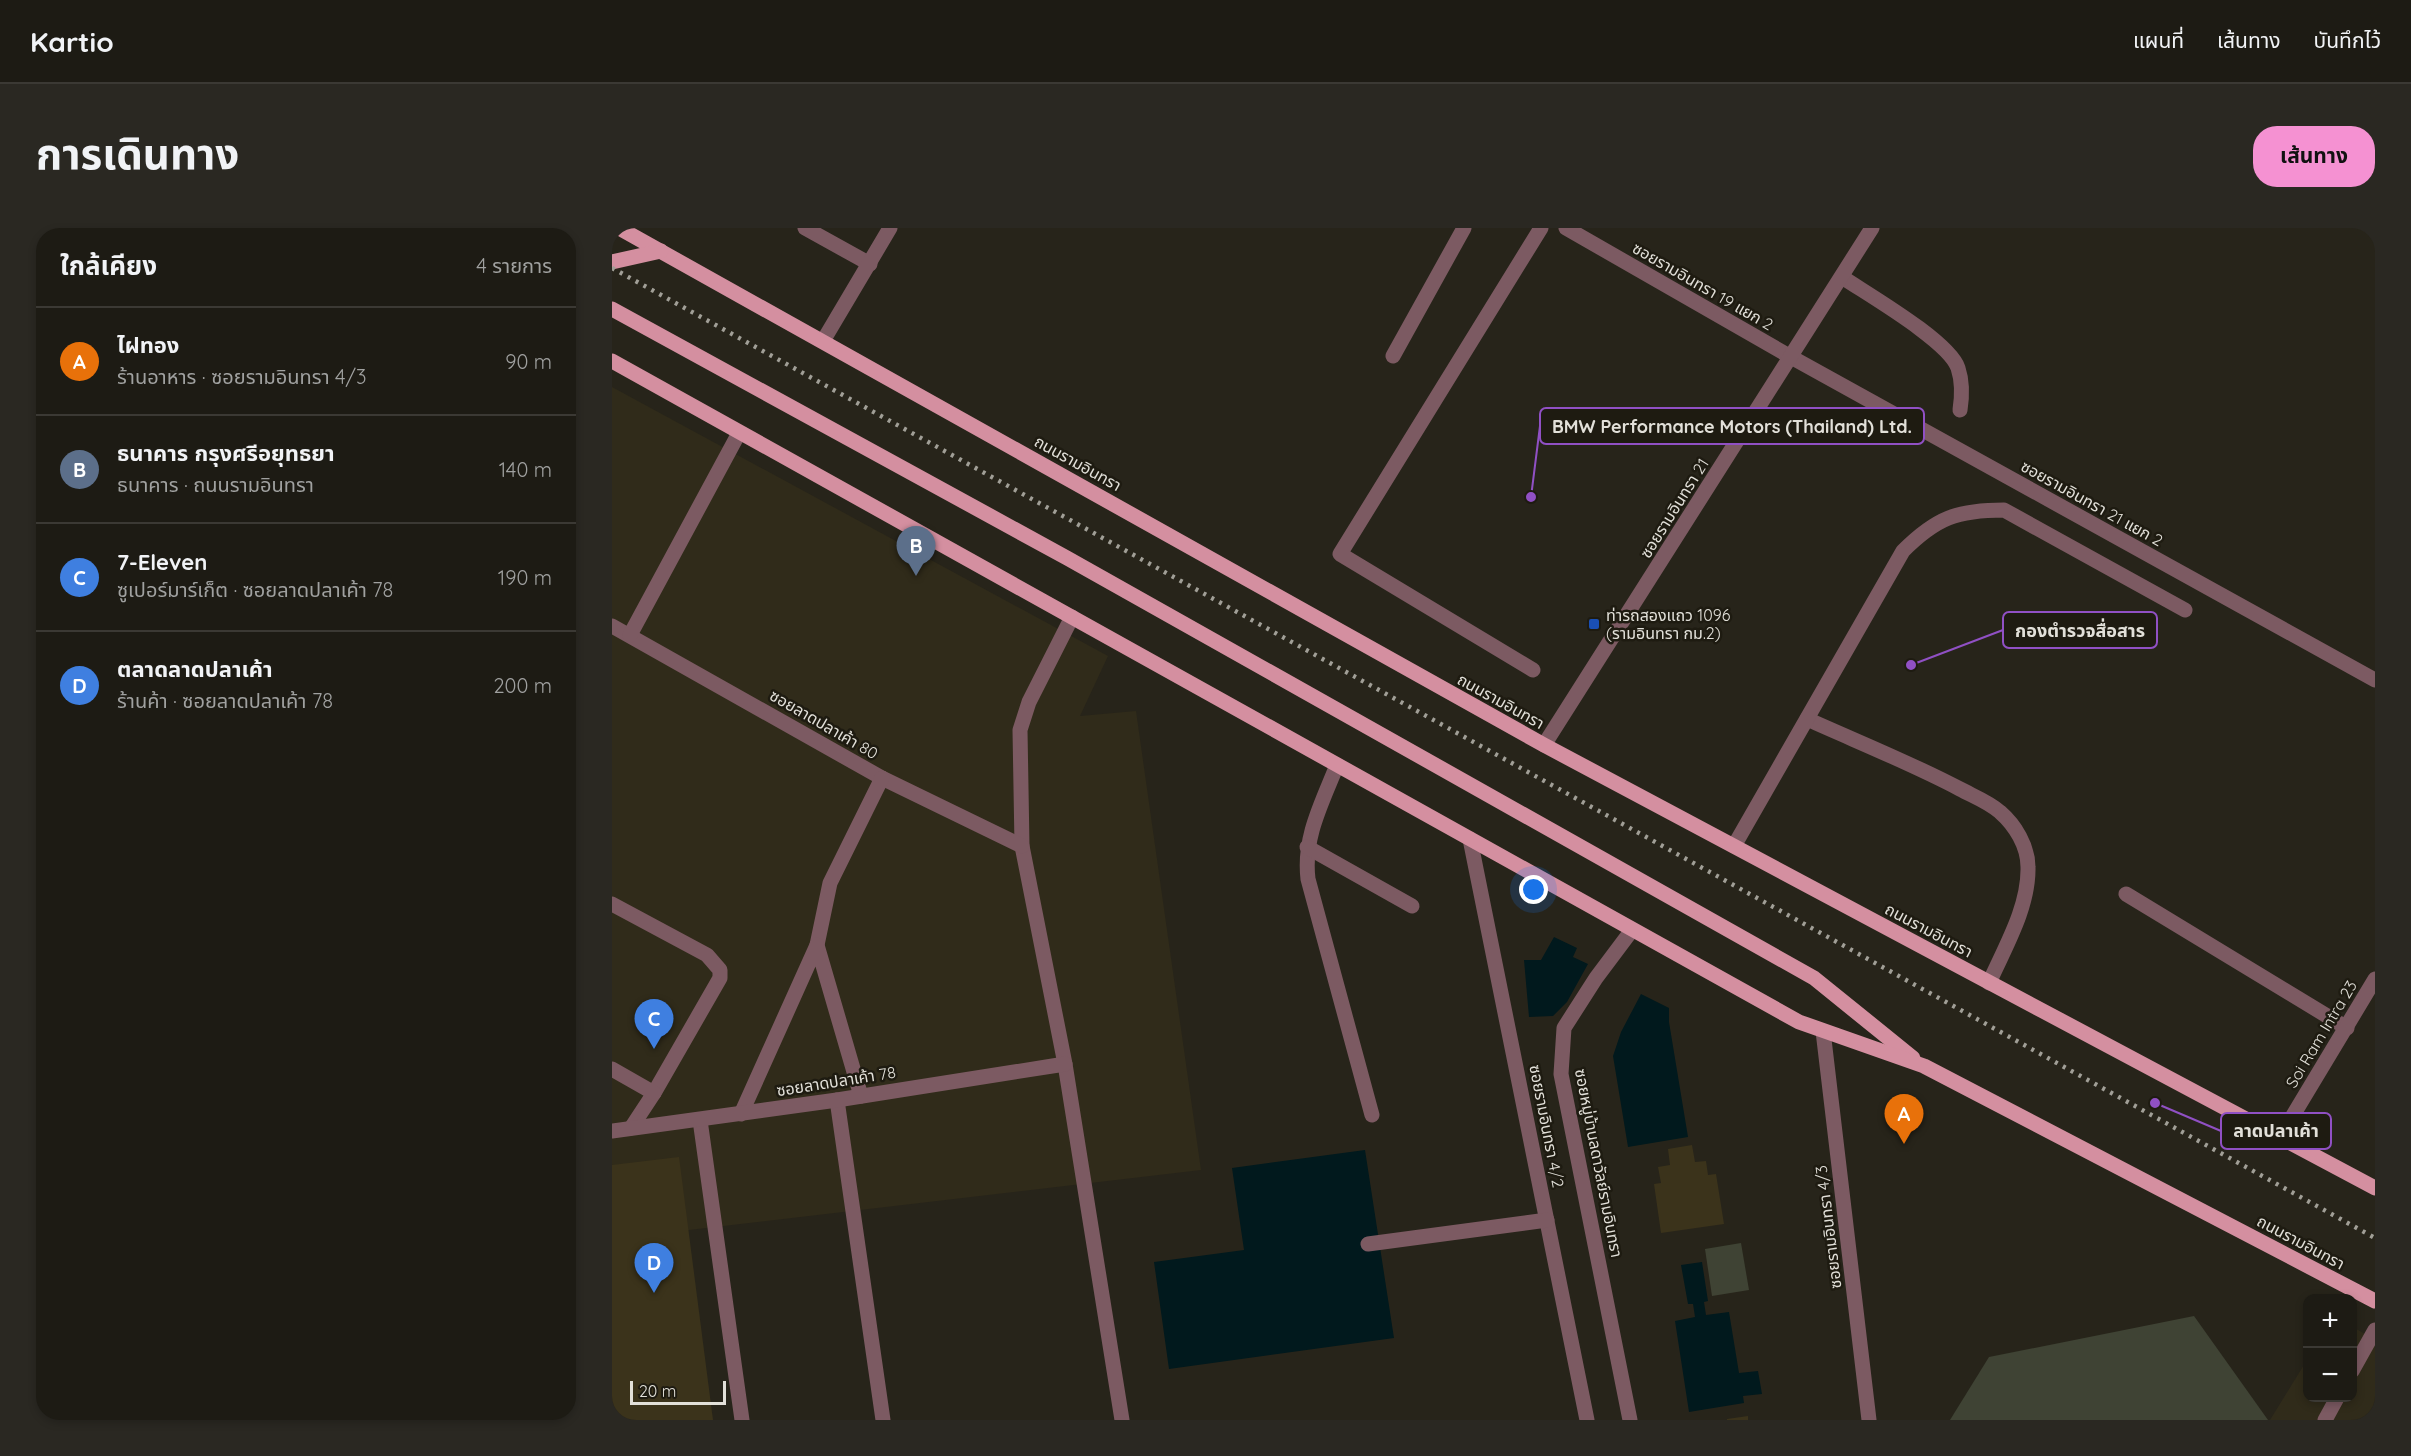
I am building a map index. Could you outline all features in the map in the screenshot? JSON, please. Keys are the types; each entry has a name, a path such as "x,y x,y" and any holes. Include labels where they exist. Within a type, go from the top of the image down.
{"main road":[{"name":"ถนนรามอินทรา","path":"619,228 1545,745 2375,1188"},
{"path":"612,262 661,251"},
{"name":"ถนนรามอินทรา","path":"612,309 1067,558 1814,978 1924,1066"},
{"name":"ถนนรามอินทรา","path":"612,361 1799,1022 1924,1066 2375,1301"}],"street":[{"path":"805,228 870,264"},
{"path":"823,341 890,228"},
{"path":"1393,356 1464,228"},
{"path":"1533,670 1340,554 1541,228"},
{"name":"ซอยรามอินทรา 19 แยก 2","path":"1566,228 1791,357"},
{"name":"ซอยรามอินทรา 21","path":"1545,745 1872,228"},
{"path":"1842,277 1940,344 1958,367 1962,399 1960,410"},
{"name":"ซอยรามอินทรา 21 แยก 2","path":"1791,357 2375,680"},
{"path":"630,635 739,433"},
{"path":"1734,846 1903,551 1922,532 1941,520 1974,510 2004,510 2185,610"},
{"path":"1072,617 1029,702 1020,730 1022,846 1065,1064 1122,1420"},
{"name":"ซอยลาดปลาเค้า 80","path":"612,626 882,778 1022,846"},
{"path":"1807,719 1943,780 1998,810 2012,824 2022,842 2029,865 2028,883 2023,905 1989,983"},
{"path":"1337,765 1310,834 1307,848 1308,879 1372,1115"},
{"path":"741,1114 817,945 830,883 882,778"},
{"name":"ซอยรามอินทรา 4/2","path":"1470,839 1587,1420"},
{"path":"1307,848 1412,906"},
{"path":"2126,894 2347,1028"},
{"path":"612,904 707,955 720,970 720,978 654,1093 631,1128"},
{"name":"ซอยหมู่บ้านลดาวัลย์รามอินทรา","path":"1630,1420 1561,1074 1564,1028 1596,978 1632,930"},
{"path":"817,945 861,1096"},
{"name":"Soi Ram Intra 23","path":"2280,1137 2375,979"},
{"name":"ซอยรามอินทรา 4/3","path":"1823,1031 1869,1420"},
{"name":"ซอยลาดปลาเค้า 78","path":"612,1131 837,1100 1065,1064"},
{"path":"612,1069 654,1093"},
{"path":"837,1100 883,1420"},
{"path":"700,1120 741,1420"},
{"path":"1368,1244 1547,1220"},
{"path":"2357,1362 2375,1330"},
{"path":"2325,1420 2335,1402"}],"shaded area":[{"path":"612,387 1108,656 1080,716 1136,711 1201,1170 612,1239"},
{"path":"2357,1329 2375,1340 2375,1420 2270,1420 2303,1366 2303,1402 2357,1402"}],"green space":[{"path":"1741,1243 1749,1290 1712,1296 1705,1249"},
{"path":"2194,1316 2268,1420 1950,1420 1989,1357"}],"water":[{"path":"1554,937 1577,948 1573,957 1588,964 1567,1002 1553,1016 1529,1017 1524,960 1541,960"},
{"path":"1641,994 1669,1008 1669,1022 1688,1137 1628,1147 1613,1056 1621,1032"},
{"path":"1365,1150 1394,1338 1169,1369 1154,1262 1244,1250 1232,1168"},
{"path":"1702,1262 1708,1301 1704,1302 1706,1315 1729,1312 1739,1373 1758,1371 1762,1394 1743,1396 1744,1403 1689,1412 1675,1321 1695,1317 1693,1304 1688,1304 1681,1265"}],"building":[{"path":"1692,1145 1695,1162 1706,1161 1708,1175 1716,1174 1724,1224 1661,1233 1654,1184 1661,1183 1658,1167 1670,1165 1668,1149"},
{"path":"679,1157 713,1420 612,1420 612,1165"},
{"path":"1748,1416 1748,1420 1727,1420 1727,1419"}],"railway":[{"path":"612,268 2375,1238"}],"place":[{"name":"BMW Performance Motors (Thailand) Ltd.","path":"1531,497"},
{"name":"ธนาคาร กรุงศรีอยุทธยา","path":"916,576"},
{"name":"ท่ารถสองแถว 1096 (รามอินทรา กม.2)","path":"1594,624"},
{"name":"กองตำรวจสื่อสาร","path":"1911,665"},
{"name":"7-Eleven","path":"654,1049"},
{"name":"ลาดปลาเค้า","path":"2155,1103"},
{"name":"ไฝทอง","path":"1904,1144"},
{"name":"ตลาดลาดปลาเค้า","path":"654,1293"}]}
